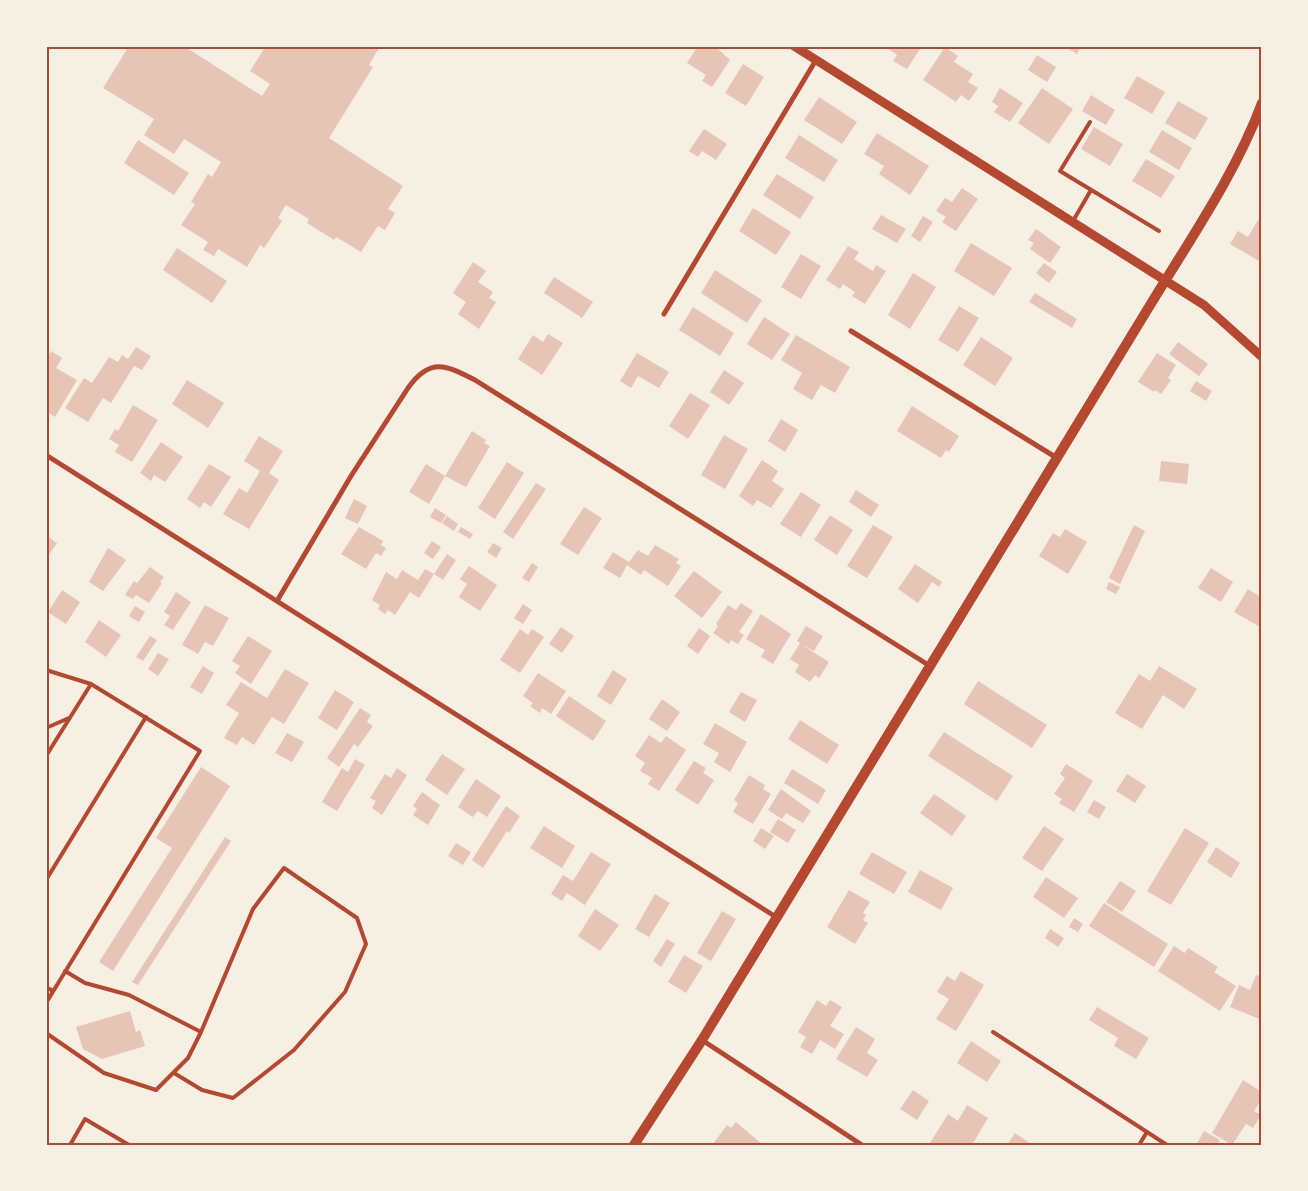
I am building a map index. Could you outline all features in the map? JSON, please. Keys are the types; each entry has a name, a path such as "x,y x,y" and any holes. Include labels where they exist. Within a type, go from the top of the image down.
{"main road":[{"path":"634,1145 702,1040 1166,280 1229,172 1262,103"}],"street":[{"path":"794,46 1204,305 1262,357"},
{"path":"664,314 816,60"},
{"path":"851,331 1057,458"},
{"path":"276,601 351,476 416,376 432,367 440,365 453,368 475,380 930,666"},
{"path":"46,455 776,917"},
{"path":"702,1040 862,1145"}],"lane":[{"path":"1090,122 1060,172 1159,231"},
{"path":"1072,221 1091,190"},
{"path":"46,670 91,684 200,751 46,1004"},
{"path":"46,756 91,684"},
{"path":"46,880 146,717"},
{"path":"46,728 70,718"},
{"path":"46,1032 104,1073 156,1090 188,1058 201,1032 253,909 284,868 357,918 366,944 346,992 294,1050 233,1098 202,1090 174,1073"},
{"path":"66,971 86,983 129,996 201,1032"},
{"path":"46,987 53,991"},
{"path":"993,1032 1167,1145"},
{"path":"70,1145 85,1119 129,1145"},
{"path":"1139,1145 1147,1132"}],"building":[{"path":"129,46 184,46 262,96 270,84 250,71 266,46 380,46 369,65 373,67 329,138 403,186 388,209 395,213 385,230 378,226 361,252 336,237 334,240 307,223 309,219 286,205 278,218 282,221 264,248 260,245 247,267 218,249 214,256 203,250 208,242 181,225 195,204 191,202 208,174 212,177 221,162 184,139 174,154 144,135 154,119 103,88"},
{"path":"698,46 715,46 730,60 712,87 702,81 706,75 687,63"},
{"path":"884,46 922,46 907,69 893,61 897,55"},
{"path":"1064,46 1081,46 1077,54"},
{"path":"945,47 958,56 954,62 973,74 968,82 978,88 969,101 961,95 956,102 923,80"},
{"path":"1037,55 1056,67 1047,82 1028,70"},
{"path":"743,64 764,77 746,106 725,93"},
{"path":"1137,76 1165,92 1152,114 1124,98"},
{"path":"1000,88 1023,103 1010,122 994,112 998,106 992,102"},
{"path":"1042,88 1073,109 1049,144 1018,123"},
{"path":"1091,95 1115,110 1106,125 1082,111"},
{"path":"819,97 857,122 842,144 804,120"},
{"path":"1178,101 1208,118 1195,140 1165,123"},
{"path":"1094,127 1123,144 1110,166 1081,149"},
{"path":"704,129 727,144 716,160 702,151 698,157 689,151"},
{"path":"1162,130 1192,148 1179,170 1149,152"},
{"path":"877,133 929,166 910,195 879,174 884,166 864,154"},
{"path":"799,135 838,160 824,182 785,158"},
{"path":"138,140 189,173 174,195 124,163"},
{"path":"1146,159 1175,176 1161,198 1132,181"},
{"path":"777,174 814,197 800,219 763,195"},
{"path":"962,188 978,199 956,231 942,222 946,217 936,211 945,198 952,202"},
{"path":"753,208 791,232 776,255 739,231"},
{"path":"881,215 906,229 897,243 872,229"},
{"path":"923,216 933,222 920,242 911,236"},
{"path":"1258,220 1262,222 1262,255 1259,261 1230,244 1238,231 1248,237"},
{"path":"1036,229 1061,247 1050,263 1030,249 1034,243 1028,240"},
{"path":"971,243 1012,268 994,296 954,271"},
{"path":"848,246 859,252 854,259 873,271 876,265 886,271 865,304 852,296 855,292 843,284 840,289 826,280"},
{"path":"177,248 227,281 212,303 163,270"},
{"path":"801,254 821,266 801,299 781,287"},
{"path":"473,262 486,271 478,282 493,292 489,298 496,302 479,329 458,314 466,302 453,293"},
{"path":"1044,263 1057,272 1049,283 1036,273"},
{"path":"715,270 762,300 747,323 701,293"},
{"path":"913,273 936,287 910,329 888,315"},
{"path":"554,277 593,302 582,318 544,293"},
{"path":"1035,293 1077,319 1072,328 1029,302"},
{"path":"959,306 979,318 958,352 938,340"},
{"path":"693,307 734,333 720,356 679,330"},
{"path":"764,317 790,334 772,360 747,344"},
{"path":"548,334 563,343 542,375 518,359 533,335 543,342"},
{"path":"796,335 850,367 835,393 821,385 812,400 793,389 802,373 781,360"},
{"path":"981,337 1013,358 995,386 963,365"},
{"path":"1178,342 1208,364 1199,376 1169,354"},
{"path":"136,347 151,356 142,370 134,366 111,403 103,398 88,422 65,408 84,378 92,383 109,357 118,362 122,355 128,359"},
{"path":"51,351 62,358 56,368 77,380 55,417 46,411 46,382 49,378 46,376 46,359"},
{"path":"637,353 669,372 659,388 638,376 631,388 620,381"},
{"path":"1157,353 1176,365 1168,378 1171,380 1161,394 1138,382"},
{"path":"724,370 744,383 729,405 710,392"},
{"path":"187,380 224,403 208,428 172,404"},
{"path":"1196,381 1212,391 1206,401 1190,391"},
{"path":"690,393 710,405 688,439 669,426"},
{"path":"133,405 158,420 132,462 115,452 119,445 109,439 115,429 118,431"},
{"path":"912,406 959,436 949,452 946,450 941,458 897,431"},
{"path":"781,419 798,430 785,452 768,441"},
{"path":"472,431 486,440 484,443 490,446 466,487 445,476"},
{"path":"724,435 748,449 725,489 701,475"},
{"path":"259,436 283,451 269,473 279,480 249,529 223,514 239,488 247,493 260,471 244,461"},
{"path":"161,442 183,457 165,482 154,475 151,481 140,473"},
{"path":"762,460 778,471 772,481 784,489 771,508 757,500 753,506 739,496"},
{"path":"1161,461 1189,464 1187,484 1159,481"},
{"path":"507,462 524,473 495,519 478,508"},
{"path":"209,464 231,477 211,507 204,502 200,508 187,499"},
{"path":"426,464 445,476 429,504 409,492"},
{"path":"536,483 546,489 513,539 503,532"},
{"path":"856,490 879,505 871,517 849,502"},
{"path":"801,492 821,505 801,537 780,524"},
{"path":"354,499 367,506 358,524 345,518"},
{"path":"584,507 602,518 578,555 560,544"},
{"path":"435,508 446,515 441,523 430,517"},
{"path":"830,515 853,530 837,555 814,540"},
{"path":"447,516 458,524 454,531 442,523"},
{"path":"873,525 893,537 867,578 847,566"},
{"path":"1134,525 1145,531 1120,584 1109,578"},
{"path":"359,527 383,541 381,545 386,548 381,556 376,553 366,569 341,554"},
{"path":"461,527 473,534 470,539 458,532"},
{"path":"1065,529 1087,542 1068,574 1039,556 1053,533 1060,537"},
{"path":"46,535 57,543 46,559"},
{"path":"432,541 441,547 433,559 424,553"},
{"path":"493,543 502,548 496,558 487,552"},
{"path":"655,545 679,559 676,563 681,566 668,586 644,570 641,575 627,565 620,578 603,568 613,552 629,562 638,550 648,556"},
{"path":"108,548 126,560 103,591 89,582"},
{"path":"447,554 456,560 443,580 434,574"},
{"path":"532,563 538,567 529,582 522,578"},
{"path":"915,564 942,582 939,587 932,582 918,603 898,589"},
{"path":"469,566 497,585 480,611 459,597 467,584 460,579"},
{"path":"150,567 164,577 149,603 136,595 133,599 125,595 134,581 137,583"},
{"path":"1211,568 1233,582 1221,602 1198,588"},
{"path":"425,569 434,574 419,598 410,592 395,615 388,610 385,614 378,609 380,605 372,600 386,572 397,579 402,570 418,580"},
{"path":"694,571 722,592 702,618 674,596"},
{"path":"1109,582 1120,587 1116,594 1106,589"},
{"path":"1248,589 1262,598 1262,633 1258,631 1260,627 1234,612"},
{"path":"62,590 80,602 66,624 48,612"},
{"path":"176,592 191,602 173,630 164,625 170,616 164,612"},
{"path":"741,603 753,611 739,632 744,635 738,644 731,640 729,644 713,633 718,626 716,624 728,605 736,610"},
{"path":"523,604 532,610 523,624 514,618"},
{"path":"205,605 229,618 213,646 205,642 198,654 182,645"},
{"path":"135,606 145,612 139,622 129,616"},
{"path":"761,614 791,634 773,664 761,657 765,650 746,639"},
{"path":"99,620 121,635 106,657 85,642"},
{"path":"806,626 823,636 814,651 802,645 829,662 819,678 815,675 810,682 795,672 799,665 790,659 800,643 797,641"},
{"path":"561,627 574,636 562,653 549,644"},
{"path":"699,628 710,636 698,654 687,646"},
{"path":"520,629 528,635 532,629 544,637 520,673 500,660"},
{"path":"150,636 157,640 143,661 136,657"},
{"path":"248,636 272,651 251,684 235,673 240,666 232,661"},
{"path":"158,653 169,659 158,676 148,669"},
{"path":"203,666 214,673 202,694 190,687"},
{"path":"1159,666 1197,689 1184,709 1163,695 1142,729 1115,713 1139,674 1150,681"},
{"path":"285,669 309,683 284,724 272,717 254,745 242,737 237,745 224,738 239,713 226,705 241,682 267,698"},
{"path":"613,670 627,679 611,705 597,696"},
{"path":"538,673 566,691 551,714 542,708 540,713 530,706 533,703 523,696"},
{"path":"978,681 1047,725 1032,748 964,704"},
{"path":"335,690 354,702 337,730 318,718"},
{"path":"741,692 757,700 745,722 729,712"},
{"path":"569,696 606,721 593,741 556,716"},
{"path":"662,699 680,712 667,731 649,719"},
{"path":"360,708 371,715 367,722 373,726 358,747 354,744 339,767 327,758"},
{"path":"800,720 839,745 827,764 788,739"},
{"path":"715,723 747,742 730,772 714,762 719,753 703,744"},
{"path":"944,732 1013,776 997,801 928,756"},
{"path":"287,733 304,742 292,762 275,753"},
{"path":"649,735 661,743 666,736 686,750 659,791 648,784 652,778 640,771 645,763 635,756"},
{"path":"442,754 465,769 447,795 425,780"},
{"path":"355,759 365,765 337,811 322,802 342,768 348,772"},
{"path":"694,761 706,768 703,773 714,780 698,805 675,790"},
{"path":"1066,764 1093,781 1074,812 1059,803 1062,799 1054,794 1065,778 1060,774"},
{"path":"201,767 230,786 113,971 99,962 172,848 156,838"},
{"path":"397,768 407,775 382,815 372,808 376,801 370,798 385,774 391,778"},
{"path":"792,769 826,790 818,804 784,783"},
{"path":"1127,774 1146,786 1135,803 1116,791"},
{"path":"749,775 765,785 763,789 771,794 753,824 733,812 738,803 734,800"},
{"path":"476,779 501,796 487,817 478,811 473,817 458,807"},
{"path":"781,789 811,811 803,823 786,813 782,819 768,810"},
{"path":"422,792 440,805 428,825 413,815 417,809 413,806"},
{"path":"934,794 966,816 952,836 920,813"},
{"path":"1094,800 1106,807 1099,819 1087,812"},
{"path":"506,806 520,816 509,833 507,831 483,868 472,860"},
{"path":"778,819 796,830 788,843 770,832"},
{"path":"544,826 575,846 562,868 530,848"},
{"path":"1044,826 1064,839 1042,871 1022,858"},
{"path":"761,828 774,836 765,849 753,841"},
{"path":"1185,828 1209,843 1171,905 1147,891"},
{"path":"225,837 231,841 138,985 132,982"},
{"path":"456,843 471,852 463,865 448,856"},
{"path":"1216,847 1240,863 1231,878 1207,862"},
{"path":"591,852 611,864 585,905 567,893 562,901 551,894 563,875 573,881"},
{"path":"872,852 907,872 894,894 859,874"},
{"path":"920,870 953,888 941,910 908,892"},
{"path":"1046,877 1078,898 1064,918 1033,897"},
{"path":"1120,881 1136,891 1122,912 1106,902"},
{"path":"849,890 870,902 863,913 866,915 863,920 868,923 855,944 827,927"},
{"path":"655,894 670,903 649,937 635,929"},
{"path":"1104,903 1168,944 1154,967 1089,926"},
{"path":"595,909 619,925 600,951 578,936"},
{"path":"722,911 736,919 711,961 697,953"},
{"path":"1074,918 1083,924 1078,932 1069,927"},
{"path":"1050,929 1064,938 1058,947 1045,938"},
{"path":"667,939 675,944 661,967 653,961"},
{"path":"1174,946 1185,953 1188,948 1218,967 1214,972 1236,986 1220,1011 1158,971"},
{"path":"684,955 703,966 686,993 668,982"},
{"path":"961,971 984,985 956,1031 936,1019 949,999 937,992 947,976 955,981"},
{"path":"1256,975 1262,977 1262,1020 1230,1007 1239,985 1250,990"},
{"path":"817,1000 826,1006 830,1000 842,1007 830,1026 844,1034 835,1049 820,1040 812,1054 800,1047 806,1037 798,1032"},
{"path":"1097,1007 1149,1038 1136,1059 1114,1046 1118,1038 1089,1020"},
{"path":"130,1011 136,1032 140,1030 145,1046 102,1059 83,1049 76,1027"},
{"path":"856,1027 875,1039 867,1053 878,1060 867,1077 836,1059"},
{"path":"971,1041 1001,1061 987,1082 957,1063"},
{"path":"1243,1080 1262,1092 1262,1098 1254,1111 1261,1115 1253,1128 1246,1124 1232,1145 1212,1133"},
{"path":"913,1090 929,1101 917,1120 900,1109"},
{"path":"967,1105 988,1118 972,1145 930,1143 948,1114 958,1121"},
{"path":"736,1122 763,1145 712,1145 727,1125 731,1128"},
{"path":"1204,1131 1220,1140 1217,1145 1196,1145"},
{"path":"1015,1133 1033,1145 1007,1145"}]}
